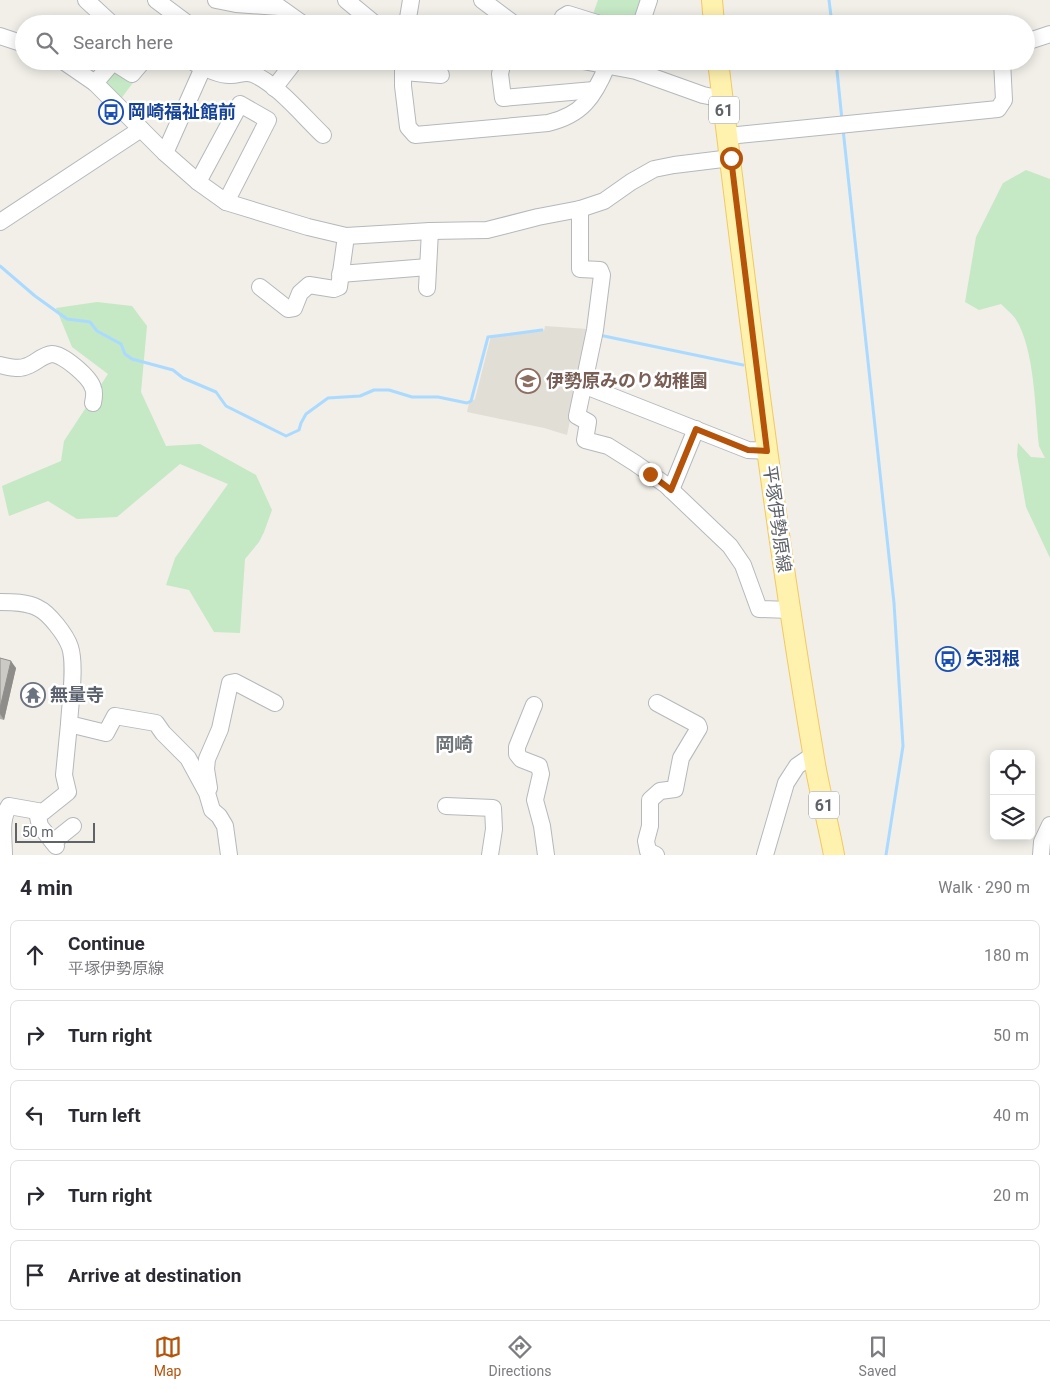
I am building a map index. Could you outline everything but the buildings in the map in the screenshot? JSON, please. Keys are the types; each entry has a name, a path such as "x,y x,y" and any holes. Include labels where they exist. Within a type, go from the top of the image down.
{"main road":[{"path":"712,0 713,15"},
{"name":"平塚伊勢原線","path":"719,70 767,451 790,610 813,755 834,855"}],"street":[{"path":"86,0 102,15"},
{"path":"156,0 176,15"},
{"path":"216,0 236,4 279,7 290,15"},
{"path":"346,0 364,15"},
{"path":"408,15 411,0"},
{"path":"482,0 502,15"},
{"path":"644,15 649,0"},
{"path":"1035,39 1050,34"},
{"path":"0,36 15,41"},
{"path":"76,70 95,83 165,153 198,182 226,202 308,227 346,236 430,230 487,230 580,209 604,201 631,182 654,170 674,165 731,158"},
{"path":"95,83 106,70"},
{"path":"126,70 132,74 135,70"},
{"path":"165,153 197,70"},
{"path":"216,70 230,76 244,72 253,74 274,88 323,135"},
{"path":"274,88 288,70"},
{"path":"403,70 408,128 415,135 548,123 564,119 580,109 599,84 605,70"},
{"path":"417,70 441,75"},
{"path":"501,70 503,98 594,90"},
{"path":"636,70 703,95 723,99"},
{"path":"728,136 998,109 1004,100 1002,70"},
{"path":"198,182 240,104 268,120 226,202"},
{"path":"0,222 141,128"},
{"path":"580,209 580,269 600,270 602,274 578,416 588,422 585,440 608,446 635,463 671,490 730,546 743,565 759,609 790,610"},
{"path":"427,288 430,230"},
{"path":"260,287 288,309 294,308 300,293 309,286 334,289 339,287 346,236"},
{"path":"340,274 428,267"},
{"path":"0,365 14,368 26,367 45,355 54,354 64,357 90,382 94,390 93,403"},
{"path":"583,384 748,450 767,451"},
{"path":"671,490 696,429"},
{"path":"0,602 15,602 38,608 58,626 70,646 72,666 64,774 68,792 43,812 9,806 3,812 1,820 4,855"},
{"path":"207,793 210,786 206,769 207,759 220,729 230,683 235,682 275,703"},
{"path":"656,855 648,851 646,841 650,826 650,800 660,791 674,789 681,758 699,728 698,725 657,702"},
{"path":"534,705 517,747 517,754 522,759 539,766 541,774 535,800 542,826 546,855"},
{"path":"69,724 106,733 115,716 156,722 163,733 188,758 207,793 212,810 219,816 225,826 229,855"},
{"path":"765,855 786,783 797,766 813,755"},
{"path":"446,806 493,808 494,829 490,855"},
{"path":"37,812 40,826 55,844 73,826"},
{"path":"1041,855 1042,842 1050,825"}],"shaded area":[{"name":"伊勢原みのり幼稚園","path":"545,326 588,329 575,386 577,387 567,435 544,428 467,412 469,403 475,399 491,336 544,331"}],"green space":[{"path":"598,0 645,0 641,15 593,15"},
{"path":"110,70 119,70 135,80 120,100 100,82"},
{"path":"1026,170 1050,179 1050,558 1026,507 1017,455 1018,443 1031,457 1045,458 1039,446 1033,380 1027,346 1015,318 1001,304 979,310 965,302 976,237 1003,183"},
{"path":"97,302 132,306 147,326 141,392 166,446 200,444 256,475 272,510 259,542 245,559 240,633 214,632 189,590 166,585 175,558 228,484 180,464 117,517 77,519 48,501 9,516 2,486 61,461 64,441 108,374 72,347 56,308"}],"waterway":[{"path":"829,0 831,15"},
{"path":"837,70 842,120"},
{"path":"843,129 894,603 903,746 886,855"},
{"path":"0,266 35,296 67,319 90,322 97,331 121,344 125,354 132,359 173,370 183,378 216,392 226,406 286,436 299,430 306,414 328,398 360,396 374,390 389,390 412,397 438,397 467,403 471,401 488,337 542,330"},
{"path":"599,335 743,365"}],"place":[{"name":"岡崎福祉館前","path":"111,112"},
{"name":"伊勢原みのり幼稚園","path":"528,381"},
{"name":"矢羽根","path":"948,659"},
{"name":"無量寺","path":"33,695"}],"district":[{"name":"岡崎","path":"454,744"}],"route":[{"path":"650,474 671,490 696,429 748,450 767,451 731,158"}]}
